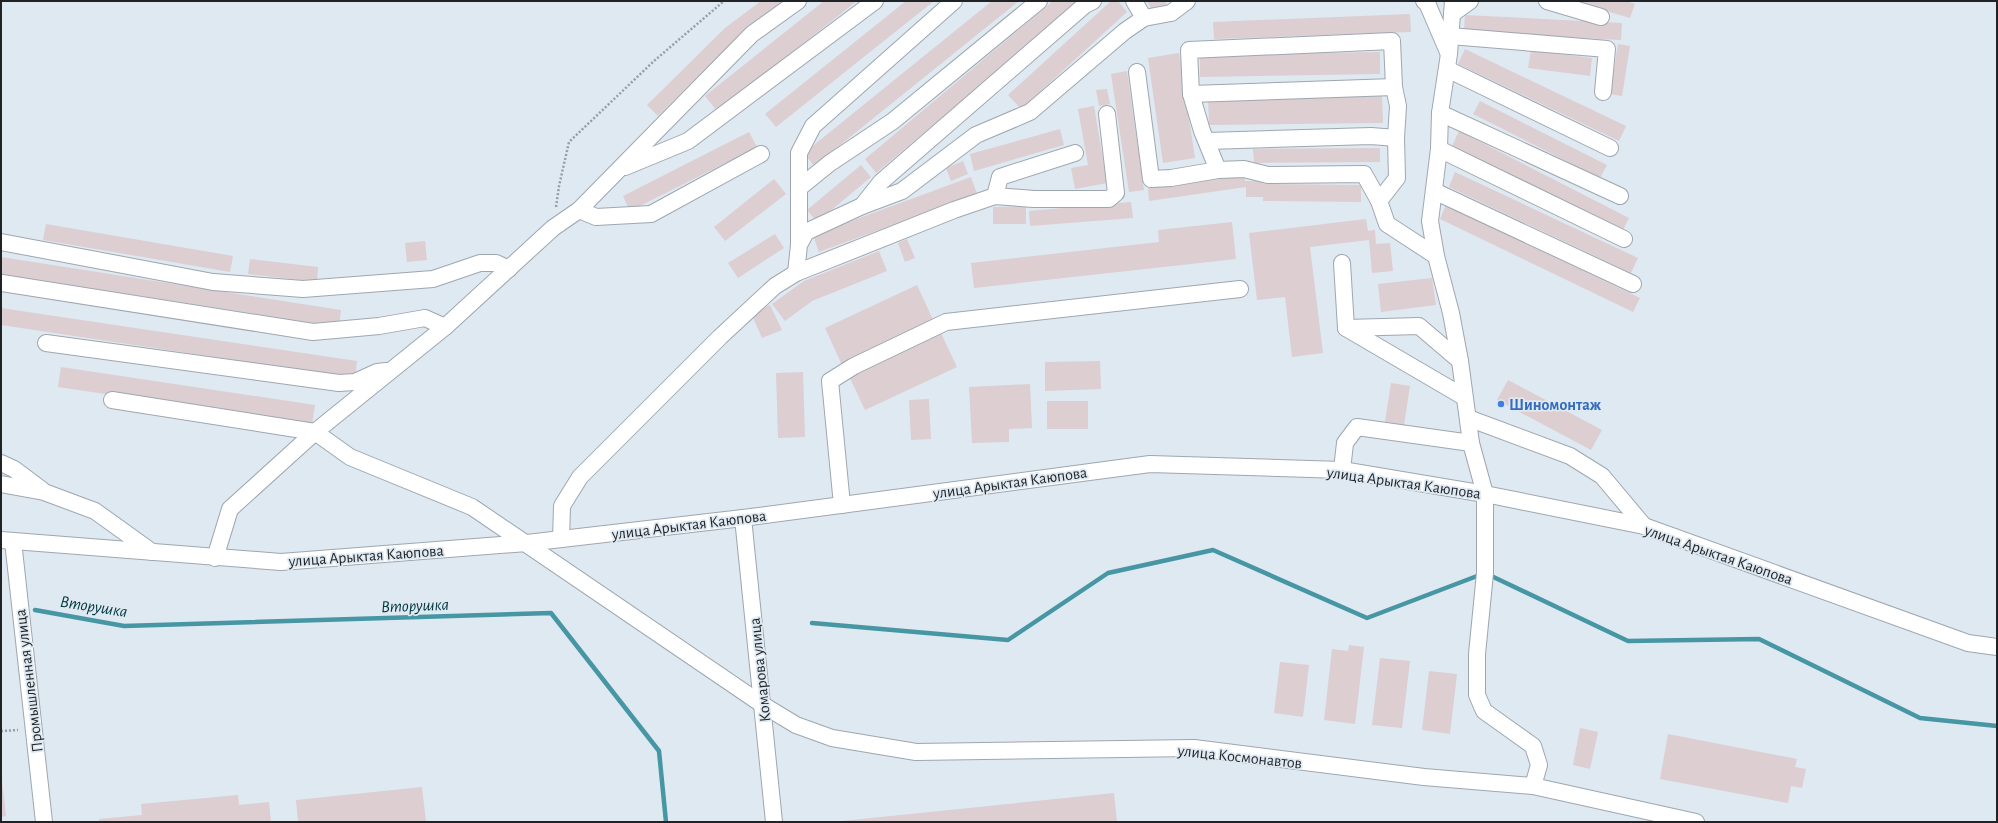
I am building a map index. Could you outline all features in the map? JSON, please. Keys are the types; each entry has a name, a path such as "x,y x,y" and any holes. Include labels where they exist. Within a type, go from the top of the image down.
{"street":[{"path":"215,558 230,509 315,432 445,327 553,228 579,210 752,34 798,1"},
{"path":"618,170 688,141 875,1"},
{"path":"796,274 799,245 798,153 813,126 954,1"},
{"path":"799,188 830,164 893,120 1039,1"},
{"path":"862,206 881,182 1085,5 1093,1"},
{"path":"1134,1 1144,18"},
{"path":"1424,1 1427,3 1448,62 1610,148"},
{"path":"1470,1 1452,8 1448,62 1440,113 1439,149 1430,221 1436,256 1451,313 1460,361 1471,443 1485,494 1485,573 1477,654 1477,694 1484,711 1533,746 1539,765 1534,786"},
{"path":"1547,1 1601,17"},
{"path":"799,245 806,232 862,206 902,191 976,135 1030,112 1125,31 1144,18 1171,13 1185,2"},
{"path":"1450,36 1607,49 1603,92"},
{"path":"1218,170 1191,94 1189,50 1392,41 1394,87 1398,106 1396,138 1397,178 1379,202"},
{"path":"1136,72 1151,179 1171,178 1218,170 1244,169 1268,175 1364,174 1379,202 1387,224 1436,256"},
{"path":"1191,94 1394,87"},
{"path":"1440,113 1620,196"},
{"path":"561,539 562,506 580,477 720,337 775,286 796,274 954,210 995,196 1034,200 1109,199 1116,193 1107,114"},
{"path":"1207,141 1371,136 1396,138"},
{"path":"1439,149 1624,239"},
{"path":"995,196 1000,177 1076,153"},
{"path":"579,210 596,217 651,214 761,154"},
{"path":"1434,191 1633,284"},
{"path":"1,242 213,282 304,289 433,279 480,263 496,263 509,269"},
{"path":"1342,263 1346,328"},
{"path":"2,283 313,332 379,326 425,318 445,327"},
{"path":"842,505 830,381 854,366 946,322 1240,289"},
{"path":"1346,328 1419,326 1460,361"},
{"path":"1346,328 1464,397"},
{"path":"46,343 339,383 355,382 377,372 393,370"},
{"path":"112,400 315,432"},
{"path":"1468,418 1570,456 1590,468 1602,476 1644,526"},
{"path":"1342,470 1346,443 1357,427 1471,443"},
{"name":"улица Космонавтов","path":"315,432 350,458 472,507 763,705 796,725 832,738 916,752 1194,748 1424,777 1534,786 1696,822"},
{"path":"1,463 14,469 44,492"},
{"name":"улица Арыктая Каюпова","path":"7,540 215,558 281,562 527,543 743,518 1150,464 1342,470 1485,494 1644,526 1968,643 1997,647"},
{"path":"1,484 44,492 95,511 152,552"},
{"name":"Комарова улица","path":"743,518 774,822"},
{"name":"Промышленная улица","path":"7,540 44,822"}],"path":[{"path":"553,228 558,186 569,142 654,61 724,1"}],"building":[{"path":"761,1 785,1 736,39 658,116 647,105 725,28"},
{"path":"824,1 857,1 717,111 705,96"},
{"path":"906,1 934,1 776,127 765,114"},
{"path":"992,1 1019,1 814,166 804,153"},
{"path":"1053,1 1081,1 876,173 865,159"},
{"path":"1111,1 1118,1 1127,12 1021,109 1008,95"},
{"path":"1147,1 1165,1 1167,4 1153,12"},
{"path":"1573,1 1626,1 1635,4 1630,18"},
{"path":"1410,14 1411,32 1214,39 1213,22"},
{"path":"1465,15 1622,23 1621,40 1464,32"},
{"path":"1618,44 1630,46 1622,96 1610,94"},
{"path":"1465,49 1626,126 1619,141 1458,64"},
{"path":"1531,50 1592,58 1590,76 1528,68"},
{"path":"1380,52 1380,74 1200,77 1200,55"},
{"path":"1179,53 1195,158 1163,163 1148,58"},
{"path":"1127,71 1144,190 1129,192 1111,74"},
{"path":"1107,89 1110,104 1099,106 1096,90"},
{"path":"1382,95 1383,123 1209,125 1208,97"},
{"path":"1480,101 1607,165 1600,178 1473,114"},
{"path":"1094,106 1107,183 1075,189 1071,168 1088,165 1078,109"},
{"path":"1060,129 1064,145 974,171 970,154"},
{"path":"1459,131 1629,218 1622,232 1452,146"},
{"path":"749,132 757,147 630,211 623,196"},
{"path":"1380,148 1380,162 1254,163 1253,149"},
{"path":"963,161 968,174 951,181 946,168"},
{"path":"861,165 871,177 817,222 807,210"},
{"path":"1455,172 1638,258 1631,273 1449,187"},
{"path":"1244,174 1245,181 1264,181 1263,184 1361,185 1361,202 1263,201 1263,197 1246,197 1246,187 1149,201 1148,188"},
{"path":"971,177 977,194 819,252 813,235"},
{"path":"774,179 786,194 725,241 714,227"},
{"path":"1131,202 1133,218 1030,226 1029,211"},
{"path":"1446,205 1640,298 1633,312 1440,219"},
{"path":"1026,206 1026,224 993,224 993,207"},
{"path":"1366,219 1368,231 1375,230 1376,244 1390,243 1393,271 1372,273 1369,240 1310,247 1323,353 1292,357 1285,297 1257,300 1249,233"},
{"path":"1232,222 1236,259 974,288 971,263 1159,242 1158,230"},
{"path":"46,224 233,256 230,272 43,240"},
{"path":"775,234 784,248 738,278 728,263"},
{"path":"907,239 915,258 905,262 898,243"},
{"path":"425,241 427,260 407,262 405,243"},
{"path":"879,251 887,271 812,301 785,321 772,304 804,281"},
{"path":"1,257 341,310 339,327 1,274"},
{"path":"250,259 318,267 317,282 248,274"},
{"path":"1432,278 1436,305 1381,312 1378,284"},
{"path":"917,285 934,322 842,365 825,328"},
{"path":"770,305 782,330 762,338 751,313"},
{"path":"1,308 357,361 355,378 1,325"},
{"path":"940,331 957,367 865,410 848,374"},
{"path":"1100,361 1101,389 1045,391 1045,362"},
{"path":"61,367 315,405 312,425 58,387"},
{"path":"803,372 805,437 778,438 776,373"},
{"path":"1508,380 1602,430 1591,450 1497,400"},
{"path":"1391,383 1410,386 1404,425 1385,422"},
{"path":"1030,384 1032,428 1009,429 1009,442 972,443 969,387"},
{"path":"929,399 931,439 911,440 909,400"},
{"path":"1047,401 1088,401 1088,429 1047,429"},
{"path":"1349,645 1364,647 1355,724 1324,720 1332,649 1348,651"},
{"path":"1380,658 1410,661 1402,728 1372,725"},
{"path":"1280,662 1309,665 1303,717 1274,713"},
{"path":"1429,671 1457,674 1450,734 1422,730"},
{"path":"1580,728 1598,732 1590,769 1573,765"},
{"path":"1668,734 1797,759 1795,767 1806,769 1802,788 1791,786 1788,803 1660,779"},
{"path":"1,772 6,816 1,817"},
{"path":"422,787 426,822 298,822 296,800"},
{"path":"1114,793 1117,822 842,822 842,821"},
{"path":"238,795 239,805 269,802 271,822 99,822 99,819 142,815 141,804"}],"waterway":[{"path":"812,623 1008,640 1108,573 1213,550 1367,618 1485,573 1628,641 1759,639 1920,718 1997,726"},
{"name":"Вторушка","path":"35,610 124,626 551,613 659,751 666,822"}],"place":[{"name":"Шиномонтаж","path":"1501,404"}]}
